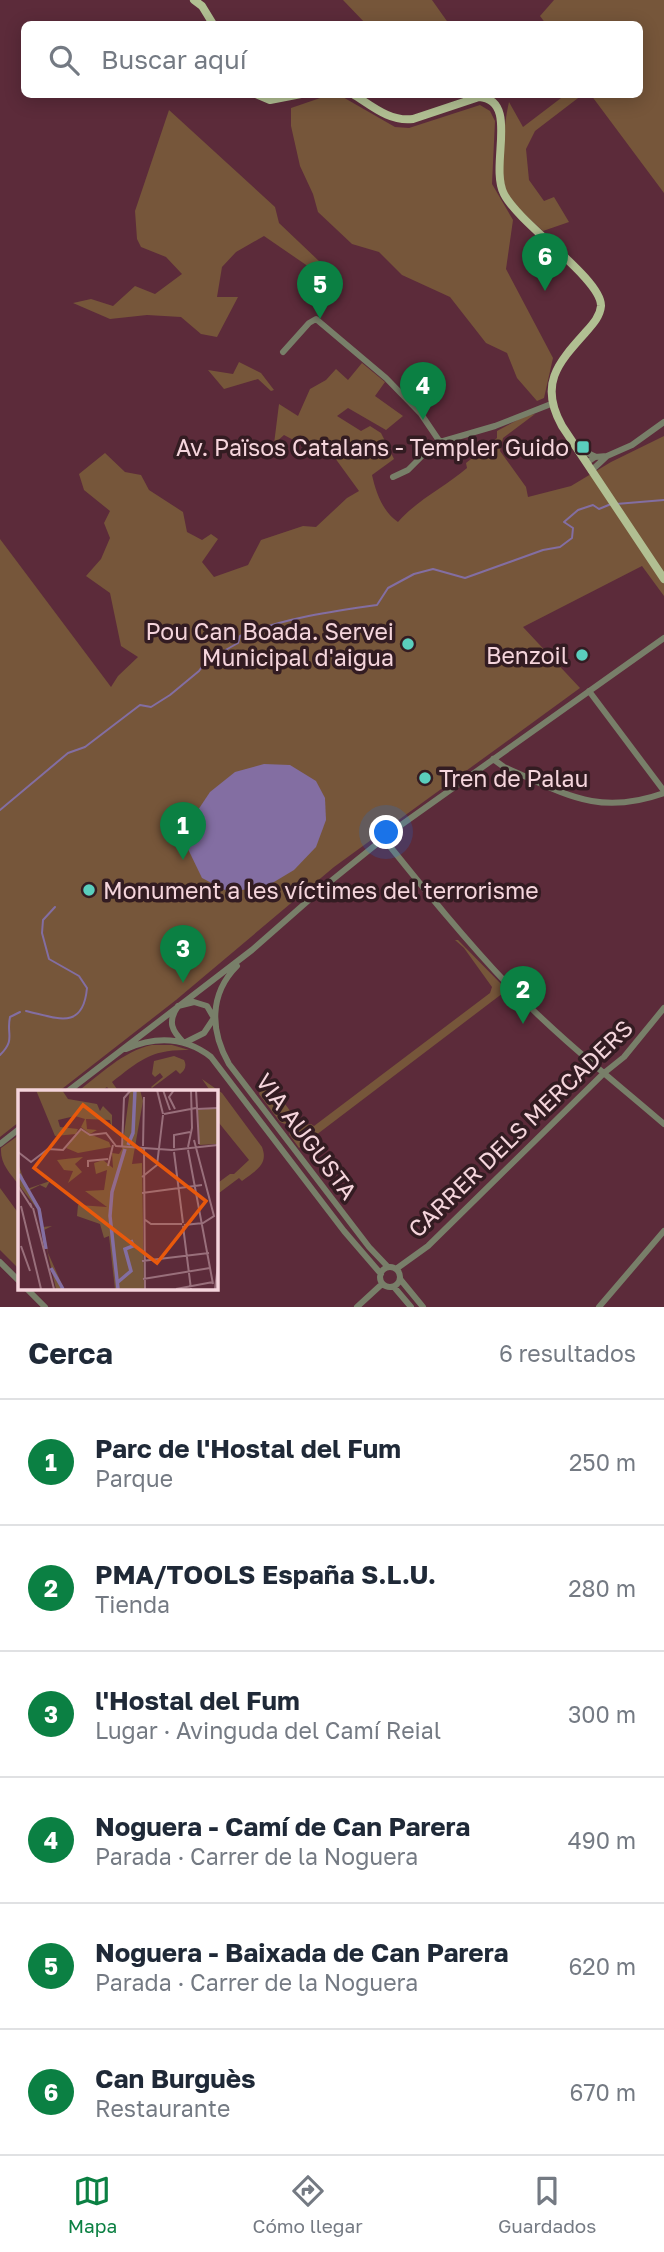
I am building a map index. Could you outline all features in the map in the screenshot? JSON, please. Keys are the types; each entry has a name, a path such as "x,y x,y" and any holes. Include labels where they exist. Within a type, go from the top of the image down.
{"main road":[{"path":"194,0 202,6 211,21"},
{"path":"359,98 389,117 403,121 476,98"},
{"path":"489,98 498,105 501,121 499,178 505,196 525,220 591,284 600,298 600,310 596,320 556,369 551,387 551,404 555,415 664,579"}],"street":[{"path":"283,352 316,318 386,379 421,414 440,442"},
{"path":"393,477 408,470 440,442 495,426 551,404"},
{"path":"586,463 632,445 664,422"},
{"path":"575,447 596,457"},
{"path":"591,471 607,456"},
{"path":"70,1090 253,950 326,885 384,839 663,638"},
{"path":"493,759 504,767 590,802 627,803 664,792 589,691"},
{"path":"384,839 450,919 514,990 664,1124"},
{"name":"VIA AUGUSTA","path":"253,950 222,985 214,1018 219,1044 229,1064 369,1247 388,1267"},
{"path":"187,1003 202,1003 214,1018 204,1033 184,1043 171,1026 173,1013 178,1006 187,1003"},
{"name":"CARRER DELS MERCADERS","path":"396,1269 428,1246 604,1073 624,1057 664,1008"},
{"name":"VIA AUGUSTA","path":"115,1055 153,1040 170,1039 201,1049 211,1057 344,1231 380,1273"},
{"path":"0,1144 18,1130"},
{"path":"599,1307 664,1231"},
{"path":"0,1262 18,1280"},
{"path":"411,1307 394,1287 382,1284 380,1273 388,1267 396,1269 400,1279 423,1307"},
{"path":"394,1287 400,1279"},
{"path":"357,1307 382,1284"},
{"path":"28,1290 45,1307"}],"shaded area":[{"path":"343,0 432,0 447,21 363,21"},
{"path":"554,0 664,0 664,193 593,98 643,98 643,21 544,21 540,16"},
{"path":"320,98 344,98 395,127 409,128 480,105 490,111 495,121 492,184 513,220 506,269 553,358 544,398 537,401 517,378 507,353 486,343 450,297 402,275 379,252 352,244 318,212 300,166 291,126 291,108"},
{"path":"561,98 578,98 535,131 526,149 529,180 544,201 554,197 569,222 543,231 515,204 505,186 503,149 509,102 523,127"},
{"path":"169,110 275,207 279,223 320,262 312,269 264,236 236,252 222,267 217,297 238,297 217,337 201,334 181,317 147,315 110,319 73,303 91,299 113,306 135,286 155,294 182,274 166,257 141,247 137,239 135,211"},
{"path":"239,362 261,373 274,390 271,391 258,379 224,389 208,370 233,374"},
{"path":"362,363 385,382 375,396 403,416 386,430 348,408 337,416 361,431 370,426 381,433 394,459 372,475 381,502 398,522 467,468 466,463 497,438 497,431 525,416 535,414 503,438 500,451 526,487 528,497 571,486 611,462 664,436 664,596 642,566 523,627 580,688 334,867 176,1000 61,1090 18,1090 18,1123 0,1137 0,539 111,687 118,676 138,657 121,646 110,593 86,576 101,559 110,538 104,523 110,511 84,490 79,474 105,453 125,472 141,475 149,490 183,512 187,532 202,540 211,534 218,539 202,562 214,577 248,565 261,540 303,526 316,527 347,498 359,491 335,458 316,452 284,435 274,444 279,404 298,416 310,389 326,380 336,369 348,380"},
{"path":"264,764 290,765 316,781 325,798 326,820 316,847 294,870 264,888 227,891 202,878 187,847 194,816 210,792 235,772"},
{"path":"455,940 458,940 507,990 299,1148 289,1134 299,1126 314,1126 490,993 492,987 464,948"},
{"path":"172,1045 189,1050 155,1054 138,1062 112,1082 118,1090 109,1090 107,1087 103,1090 79,1090 122,1058 141,1048"},
{"path":"174,1056 184,1060 184,1069 180,1074 176,1070 152,1088 163,1077 160,1073 155,1077 152,1074 154,1061"},
{"path":"202,1079 222,1093 264,1153 262,1163 256,1171 242,1181 239,1178 217,1194 217,1184 234,1174 249,1160 217,1120 217,1106 220,1104 217,1090 210,1090"},
{"path":"267,1080 294,1116 285,1124 280,1122 259,1094 262,1084"},
{"path":"18,1136 18,1184 4,1164 1,1148"},
{"path":"0,1188 18,1213 18,1268 0,1250"}],"waterway":[{"path":"616,504 664,500"},
{"path":"0,810 68,753 85,747 140,705 151,707 170,695 199,671 206,661 238,643 240,636 290,620 377,605 388,588 414,574 433,569 465,578 543,550 560,547 572,538 573,528 564,522 578,510 593,505 599,509 611,504"},
{"path":"26,1011 67,1018 80,1011 85,1002 87,988 79,976 49,959 42,933 43,920 55,907"},
{"path":"0,1055 8,1045 10,1017 20,1012"}],"place":[{"name":"Can Burguès","path":"545,291"},
{"name":"Noguera - Baixada de Can Parera","path":"320,319"},
{"name":"Noguera - Camí de Can Parera","path":"423,420"},
{"name":"Av. Països Catalans - Templer Guido","path":"583,447"},
{"name":"Pou Can Boada. Servei Municipal d'aigua","path":"408,644"},
{"name":"Benzoil","path":"582,655"},
{"name":"Tren de Palau","path":"425,778"},
{"name":"Parc de l'Hostal del Fum","path":"183,860"},
{"name":"Monument a les víctimes del terrorisme","path":"89,890"},
{"name":"l'Hostal del Fum","path":"183,983"},
{"name":"PMA/TOOLS España S.L.U.","path":"523,1024"}]}
